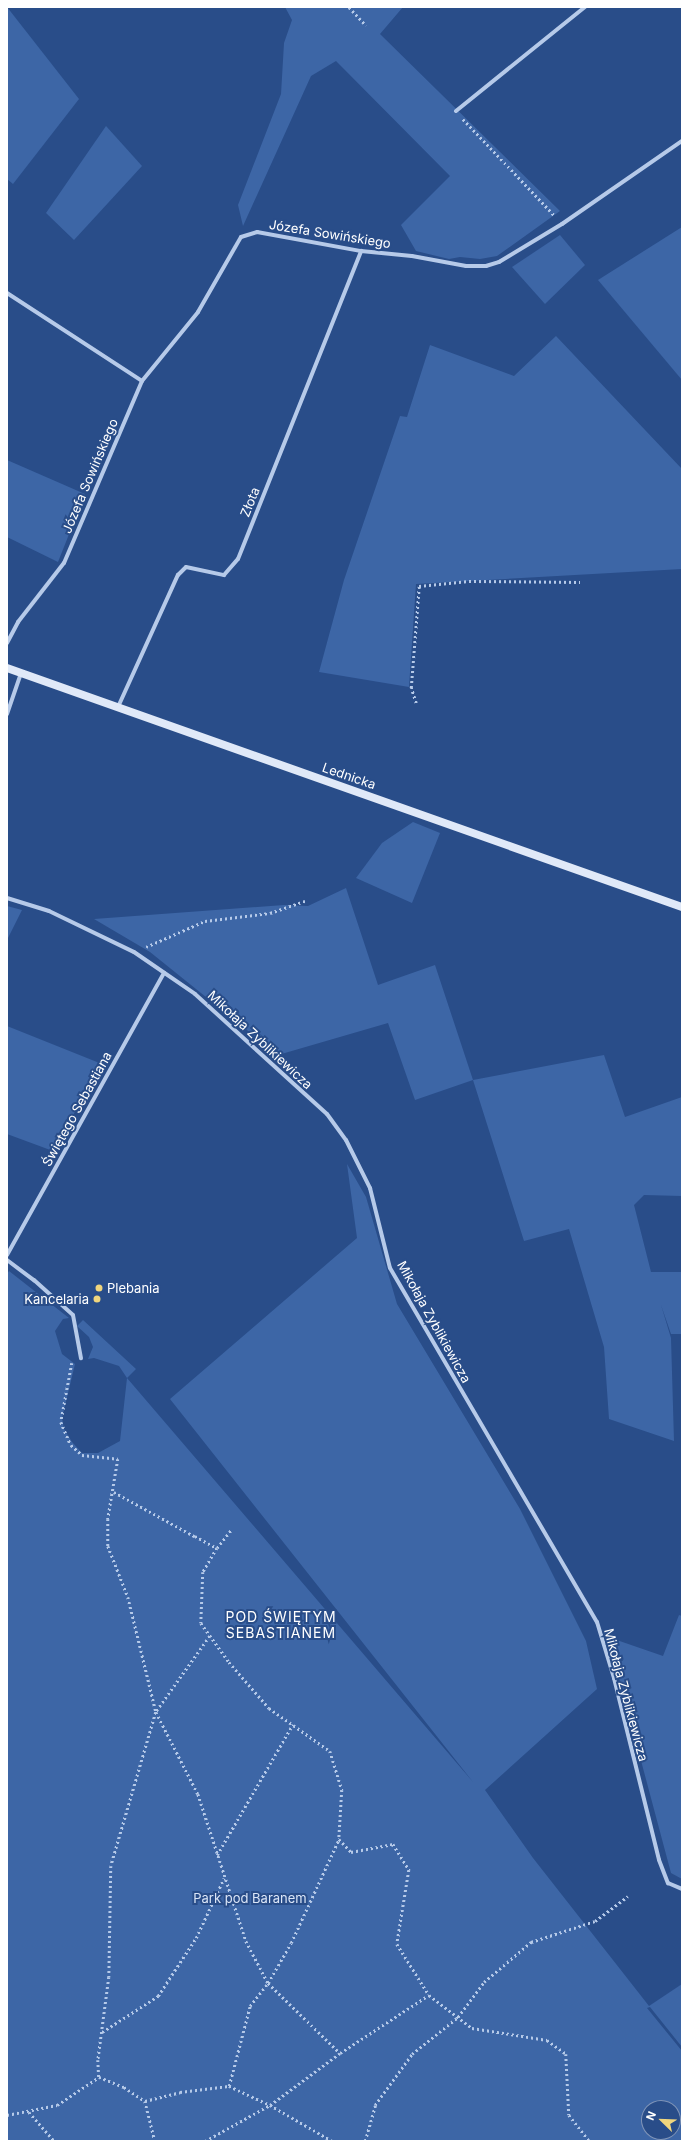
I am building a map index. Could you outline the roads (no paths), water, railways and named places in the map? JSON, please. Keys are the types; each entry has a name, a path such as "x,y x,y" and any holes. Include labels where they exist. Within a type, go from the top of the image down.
{"main road":[{"name":"Lednicka","path":"7,668 682,907"}],"street":[{"path":"456,111 585,7"},
{"name":"Józefa Sowińskiego","path":"7,643 18,622 64,562 142,381 198,312 241,237 257,232 361,251 412,256 466,266 486,266 499,262 562,224 682,141"},
{"name":"Złota","path":"117,707 178,575 186,568 224,575 238,559 361,251"},
{"path":"7,293 142,381"},
{"path":"7,714 21,673"},
{"name":"Mikołaja Zyblikiewicza","path":"7,898 49,911 134,952 195,994 327,1114 346,1140 370,1188 390,1268 597,1622 614,1678 659,1860 668,1883 682,1889"},
{"name":"Świętego Sebastiana","path":"7,1255 164,973"},
{"path":"7,1260 34,1280 73,1315 80,1358"}],"place":[{"name":"Plebania","path":"99,1288"},
{"name":"Kancelaria","path":"97,1299"}],"district":[{"name":"POD ŚWIĘTYM SEBASTIANEM","path":"281,1626"}],"park label":[{"name":"Park pod Baranem","path":"250,1898"}]}
